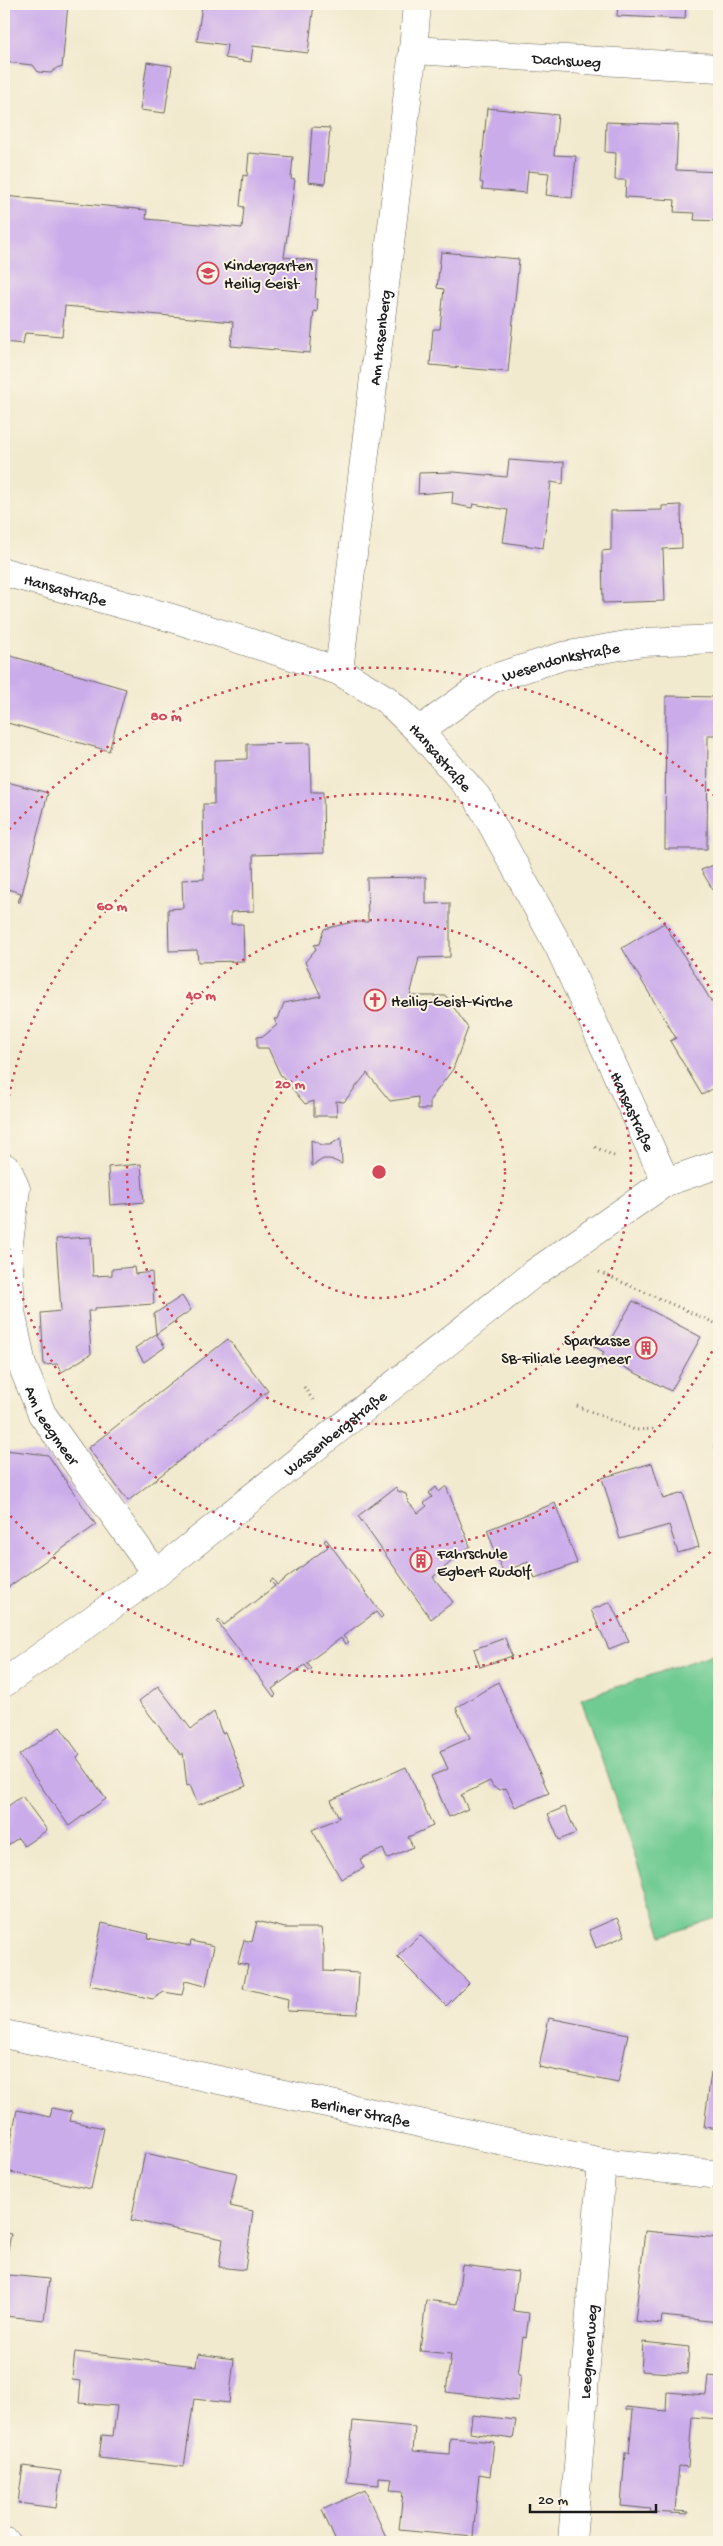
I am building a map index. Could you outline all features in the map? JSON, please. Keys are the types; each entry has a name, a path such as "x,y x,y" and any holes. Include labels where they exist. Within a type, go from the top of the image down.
{"street":[{"name":"Am Hasenberg","path":"339,671 414,50 417,4"},
{"name":"Dachsweg","path":"414,50 719,68"},
{"name":"Hansastraße","path":"4,572 172,618 339,671 386,700 419,731 477,797 559,947 666,1182"},
{"name":"Wesendonkstraße","path":"419,731 491,679 563,656 643,642 719,639"},
{"name":"Wassenbergstraße","path":"4,1683 156,1574 532,1274 666,1182 719,1164"},
{"name":"Am Leegmeer","path":"4,1167 8,1170 16,1189 8,1250 11,1311 22,1365 42,1414 156,1574"},
{"name":"Berliner Straße","path":"4,2034 602,2162 719,2175"},
{"name":"Leegmeerweg","path":"572,2542 602,2162"}],"path":[{"path":"560,1255 719,1324"},
{"path":"577,1406 636,1430 656,1429"}],"green space":[{"path":"713,1654 719,1673 719,1917 662,1936 581,1699"}],"building":[{"path":"4,4 68,4 62,68 58,67 51,73 38,72 33,65 4,62"},
{"path":"215,4 314,4 308,53 253,46 251,62 225,58 227,45 197,41 202,5 215,7"},
{"path":"618,4 686,4 685,19 617,16"},
{"path":"147,62 172,66 165,113 140,110"},
{"path":"487,108 558,115 554,155 576,156 572,198 546,195 549,173 528,171 526,193 482,189 483,183 480,182"},
{"path":"606,122 678,125 676,170 719,172 719,221 694,220 695,213 674,212 675,200 625,197 626,180 615,180 616,153 605,152"},
{"path":"312,127 330,128 325,184 308,182"},
{"path":"249,153 293,157 291,179 295,180 284,257 318,261 315,299 318,299 317,312 314,311 310,353 231,346 233,322 65,306 62,336 25,333 23,344 4,342 4,196 147,210 146,219 242,228 244,207 240,206 243,175 247,176"},
{"path":"441,252 519,259 508,372 430,365 433,329 440,329 444,289 437,288"},
{"path":"509,460 548,463 564,462 563,484 551,482 543,548 503,542 508,510 473,504 472,508 452,504 453,491 418,494 419,473 454,472 507,477"},
{"path":"681,505 682,548 663,549 665,601 603,603 602,551 611,550 611,511 662,510 662,506"},
{"path":"4,654 126,689 109,751 4,722"},
{"path":"666,696 719,697 719,735 708,735 707,849 665,849"},
{"path":"310,743 311,792 323,792 324,853 253,855 254,911 231,912 231,924 243,924 244,961 198,962 197,950 169,951 168,909 183,908 182,880 204,879 203,804 214,804 214,760 247,759 247,744"},
{"path":"4,781 48,793 20,902 18,902 21,893 4,888"},
{"path":"719,863 719,900 701,870"},
{"name":"Heilig-Geist-Kirche","path":"426,877 426,904 450,903 450,957 419,958 410,996 446,996 468,1028 453,1069 430,1100 430,1109 418,1109 418,1097 390,1101 367,1073 344,1102 336,1101 337,1116 314,1116 314,1101 305,1104 280,1074 268,1048 257,1048 257,1037 264,1036 277,1025 274,1019 278,1019 284,1003 321,996 305,962 316,949 314,945 319,944 324,929 352,922 368,922 367,878"},
{"path":"664,923 716,1009 719,1007 719,1085 702,1095 670,1041 676,1038 622,948"},
{"path":"341,1138 342,1164 330,1159 323,1159 312,1166 311,1140 322,1145 330,1145"},
{"path":"141,1164 144,1202 110,1205 108,1167"},
{"path":"91,1237 93,1276 112,1275 112,1269 134,1267 135,1274 152,1272 154,1304 95,1308 95,1311 88,1311 91,1354 62,1372 57,1364 44,1365 41,1313 61,1311 56,1239"},
{"path":"182,1296 191,1310 156,1334 154,1314"},
{"name":"Sparkasse SB-Filiale Leegmeer","path":"633,1301 701,1337 671,1391 604,1357 602,1365 599,1363 604,1352 590,1344 595,1335 609,1342"},
{"path":"156,1334 165,1347 144,1362 135,1348"},
{"path":"228,1339 268,1391 128,1501 88,1448"},
{"path":"4,1432 7,1432 5,1450 48,1455 96,1525 7,1588 4,1584"},
{"path":"719,1442 719,1461 714,1444"},
{"path":"652,1463 663,1499 683,1493 699,1547 678,1553 669,1525 620,1539 602,1478"},
{"name":"Fahrschule Egbert Rudolf","path":"446,1486 470,1546 433,1577 453,1602 431,1619 358,1516 396,1487 398,1491 406,1494 408,1502 418,1513 427,1506 424,1503 432,1497 429,1493 436,1487 439,1492"},
{"path":"555,1503 577,1563 535,1579 528,1562 503,1572 487,1530"},
{"path":"326,1539 383,1616 381,1618 376,1612 343,1636 348,1642 345,1644 341,1638 307,1663 312,1669 309,1671 305,1665 272,1689 276,1695 274,1697 217,1621 219,1619 224,1625 275,1586 270,1581 273,1579 277,1585 328,1547 324,1541"},
{"path":"610,1602 629,1641 609,1649 591,1610"},
{"path":"505,1638 512,1656 480,1667 474,1649"},
{"path":"498,1682 549,1793 515,1807 506,1788 500,1790 493,1787 490,1781 461,1795 468,1809 449,1817 431,1776 448,1769 440,1751 470,1738 456,1708"},
{"path":"158,1686 191,1729 214,1712 222,1733 225,1732 246,1786 198,1805 190,1785 187,1786 183,1753 181,1755 139,1701"},
{"path":"60,1727 80,1755 77,1758 106,1799 69,1826 19,1755"},
{"path":"406,1767 433,1826 408,1837 413,1847 387,1859 383,1849 360,1859 364,1868 341,1879 312,1830 339,1818 331,1800"},
{"path":"22,1796 47,1830 24,1846 18,1838 4,1848 4,1809"},
{"path":"565,1807 576,1833 559,1840 548,1814"},
{"path":"617,1918 625,1936 596,1948 589,1930"},
{"path":"257,1921 285,1928 321,1928 324,1948 324,1971 359,1973 357,2014 287,2011 288,1999 243,1988 248,1965 238,1963 244,1940 252,1942"},
{"path":"102,1923 149,1934 148,1938 190,1946 191,1941 214,1946 206,1986 185,1981 182,1995 164,1992 153,1999 89,1985"},
{"path":"420,1935 469,1983 446,2006 397,1957"},
{"path":"549,2018 628,2034 618,2083 539,2067"},
{"path":"711,2072 719,2074 719,2129 704,2127"},
{"path":"52,2108 72,2112 70,2121 104,2128 91,2189 5,2171 17,2110 50,2117"},
{"path":"145,2153 237,2173 230,2206 253,2211 245,2270 219,2267 223,2239 131,2220"},
{"path":"645,2231 719,2238 719,2322 662,2316 661,2324 635,2321"},
{"path":"4,2233 11,2234 5,2265 4,2265"},
{"path":"462,2265 518,2272 513,2311 529,2313 526,2338 523,2337 518,2375 521,2375 518,2401 446,2392 451,2354 420,2351 426,2300 457,2304"},
{"path":"9,2275 49,2279 44,2320 4,2316"},
{"path":"643,2342 689,2347 687,2374 641,2371"},
{"path":"75,2352 196,2366 198,2354 234,2359 229,2403 194,2399 184,2467 99,2458 102,2435 113,2436 117,2406 79,2403 81,2381 72,2380"},
{"path":"708,2376 719,2377 719,2419 692,2417 688,2467 679,2466 675,2511 688,2512 688,2514 650,2512 651,2509 621,2506 625,2453 629,2453 633,2410 626,2410 626,2407 666,2411 667,2392 706,2395"},
{"path":"472,2415 516,2420 513,2439 470,2433"},
{"path":"353,2421 415,2427 413,2451 449,2454 450,2438 494,2442 490,2476 479,2474 473,2537 399,2530 403,2491 390,2490 392,2478 379,2477 379,2485 347,2482"},
{"path":"23,2466 61,2471 56,2508 18,2503"},
{"path":"365,2490 386,2537 375,2542 336,2542 322,2510"}],"place":[{"name":"Kindergarten Heilig Geist","path":"208,273"},
{"name":"Heilig-Geist-Kirche","path":"375,1000"},
{"name":"Sparkasse SB-Filiale Leegmeer","path":"646,1348"},
{"name":"Fahrschule Egbert Rudolf","path":"421,1561"}]}
